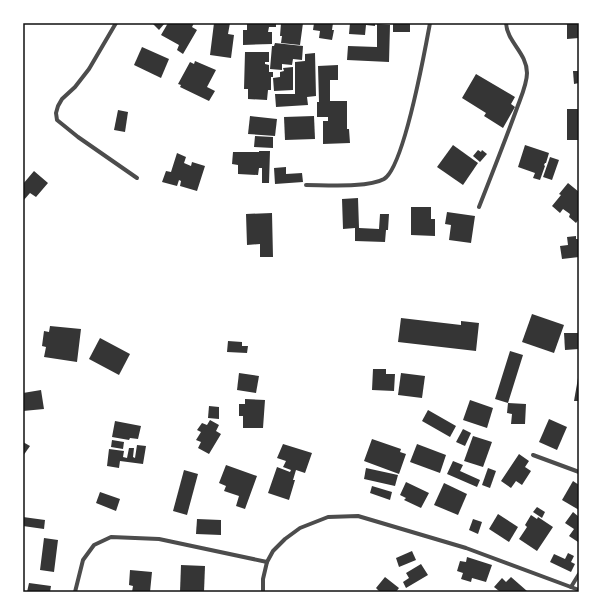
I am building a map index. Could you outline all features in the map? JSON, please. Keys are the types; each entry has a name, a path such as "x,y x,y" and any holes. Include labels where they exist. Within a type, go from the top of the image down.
{"street":[{"path":"116,23 89,69 75,87 62,100 56,113 57,120 63,125 137,178"},
{"path":"306,185 372,184 385,178 392,169 403,141 418,83 430,23"},
{"path":"479,207 524,89 527,73 524,58 511,39 506,23"},
{"path":"533,455 579,472"},
{"path":"263,592 263,579 267,562 273,551 285,539 300,528 328,517 358,516 466,548 579,590"},
{"path":"75,592 83,560 94,545 111,538 159,539 267,562"},
{"path":"571,587 579,574"}],"building":[{"path":"152,23 165,23 159,30"},
{"path":"168,23 194,23 192,27 197,30 183,54 177,50 179,45 161,35"},
{"path":"214,23 230,23 228,34 234,35 231,58 210,55"},
{"path":"247,23 276,23 276,27 269,27 268,32 272,32 272,44 243,45 243,30 247,30"},
{"path":"281,23 303,23 300,45 281,43"},
{"path":"314,23 333,23 332,30 334,30 332,40 319,38 320,31 313,30"},
{"path":"350,23 375,23 375,26 366,25 365,35 349,34"},
{"path":"393,23 410,23 410,32 393,32"},
{"path":"567,23 579,23 579,38 567,39"},
{"path":"377,24 390,25 389,62 347,60 348,46 377,47"},
{"path":"275,43 303,46 302,60 293,59 292,65 282,64 282,70 270,69 272,46 274,46"},
{"path":"142,47 169,59 161,78 134,65"},
{"path":"245,52 269,52 269,62 265,62 265,64 269,65 269,72 273,72 273,77 271,77 271,90 268,90 267,100 248,99 248,89 244,89"},
{"path":"315,53 316,96 307,97 308,105 276,107 275,94 295,94 295,62 305,61 305,54"},
{"path":"195,61 216,70 207,87 215,91 209,101 180,87 181,85 178,84 190,62 194,64"},
{"path":"338,65 338,80 330,80 330,101 347,101 347,129 349,129 350,143 323,144 323,121 328,121 328,117 317,117 317,102 319,102 318,66"},
{"path":"293,67 293,90 274,91 273,78 280,77 280,72 284,71 283,68"},
{"path":"573,71 579,71 579,83 574,84"},
{"path":"476,74 515,97 511,104 515,107 503,128 484,116 486,113 462,98"},
{"path":"567,109 579,109 579,140 567,140"},
{"path":"118,110 128,112 125,132 114,130"},
{"path":"250,116 277,119 275,136 248,134"},
{"path":"314,116 315,139 285,140 284,117"},
{"path":"255,136 273,137 273,148 254,147"},
{"path":"453,145 478,163 463,185 437,167"},
{"path":"525,145 549,153 540,180 533,178 535,173 518,167"},
{"path":"478,150 481,152 482,150 487,154 480,162 473,156"},
{"path":"270,151 269,183 262,183 262,168 259,168 258,175 238,174 238,165 232,164 233,152"},
{"path":"177,153 186,157 184,163 191,166 192,162 205,166 197,191 180,186 181,181 179,180 177,186 162,182 166,171 171,172"},
{"path":"550,157 559,160 552,180 543,177"},
{"path":"286,167 286,174 302,173 303,182 275,184 274,168"},
{"path":"34,171 48,183 36,197 30,193 23,201 23,184"},
{"path":"568,183 579,192 579,219 576,223 569,217 570,214 563,209 560,213 552,206"},
{"path":"358,198 359,228 379,229 380,214 389,214 388,230 386,230 385,242 355,241 355,228 343,229 342,199"},
{"path":"411,207 431,207 431,219 435,219 435,236 411,235"},
{"path":"447,212 475,216 471,243 449,240 451,225 445,224"},
{"path":"272,213 273,257 260,257 260,244 247,245 246,214"},
{"path":"576,236 576,239 579,239 579,257 562,259 560,246 568,245 567,237"},
{"path":"532,314 564,325 554,353 522,342"},
{"path":"401,318 461,325 461,321 479,323 476,351 398,342"},
{"path":"50,326 81,329 77,362 44,357 46,347 42,346 44,331 49,332"},
{"path":"564,333 579,333 579,349 565,350"},
{"path":"100,338 130,354 119,375 89,359"},
{"path":"228,341 242,342 242,346 248,346 247,353 227,352"},
{"path":"510,351 523,355 508,403 495,399"},
{"path":"373,369 386,369 386,374 395,374 394,391 372,390"},
{"path":"239,373 259,376 256,393 237,390"},
{"path":"401,373 425,376 422,398 398,395"},
{"path":"578,378 579,401 574,401"},
{"path":"41,390 44,409 23,411 23,393"},
{"path":"245,399 265,400 263,428 243,428 243,416 239,416 239,404 245,404"},
{"path":"470,400 493,408 487,428 463,420"},
{"path":"508,403 526,404 525,424 511,424 512,414 507,413"},
{"path":"209,406 219,407 219,419 208,418"},
{"path":"428,410 456,426 450,437 422,421"},
{"path":"549,419 567,427 557,450 539,442"},
{"path":"210,420 219,425 216,431 221,434 209,454 198,448 201,442 196,440 201,432 197,430 202,423 207,425"},
{"path":"115,421 141,426 138,439 130,438 129,440 112,437"},
{"path":"463,429 471,433 465,446 456,442"},
{"path":"473,436 492,442 483,467 464,461"},
{"path":"372,439 401,449 400,452 406,454 399,474 364,461"},
{"path":"112,440 124,442 123,449 111,447"},
{"path":"23,442 30,446 23,456"},
{"path":"283,444 312,453 305,473 296,470 293,480 295,480 289,500 268,493 277,467 290,472 291,470 283,467 286,461 277,458"},
{"path":"417,444 446,455 440,473 410,462"},
{"path":"137,445 146,446 143,464 120,461 119,468 107,466 109,449 124,451 123,457 127,458 129,448 134,448 133,457 135,458"},
{"path":"519,454 529,461 525,467 531,471 522,485 516,481 511,488 501,481"},
{"path":"453,461 463,465 460,471 480,480 477,487 447,474"},
{"path":"226,465 257,476 245,509 236,506 239,496 224,491 226,486 219,483"},
{"path":"366,468 398,475 395,486 364,479"},
{"path":"488,468 496,471 490,488 482,485"},
{"path":"184,470 198,474 187,515 173,511"},
{"path":"573,481 579,485 579,510 562,500"},
{"path":"406,482 429,493 421,508 404,500 406,498 400,495"},
{"path":"444,483 467,494 458,515 434,505"},
{"path":"372,486 392,492 390,500 370,493"},
{"path":"100,492 120,499 116,511 96,503"},
{"path":"537,507 545,512 542,518 533,512"},
{"path":"573,512 579,517 578,542 569,536 574,529 565,523"},
{"path":"498,514 518,527 509,542 489,529"},
{"path":"531,515 537,519 538,517 553,527 537,551 519,539 527,527 525,525"},
{"path":"23,517 45,520 44,529 23,526"},
{"path":"197,519 221,520 221,535 196,534"},
{"path":"473,519 482,522 478,534 469,530"},
{"path":"44,538 58,540 54,572 40,570"},
{"path":"412,551 416,560 399,567 396,558"},
{"path":"568,553 574,556 571,562 575,564 571,572 550,562 554,554 565,559"},
{"path":"467,557 492,565 486,582 472,578 471,582 461,579 463,573 457,571 460,561 466,562"},
{"path":"421,564 428,575 406,588 403,582 409,578 406,573"},
{"path":"181,565 205,566 204,592 180,592"},
{"path":"130,570 152,572 150,592 132,592 133,586 129,585"},
{"path":"385,577 399,588 396,592 379,592 376,588"},
{"path":"511,577 527,591 498,592 499,591 494,587 502,578 506,582"},
{"path":"29,583 51,586 50,592 27,592"}]}
